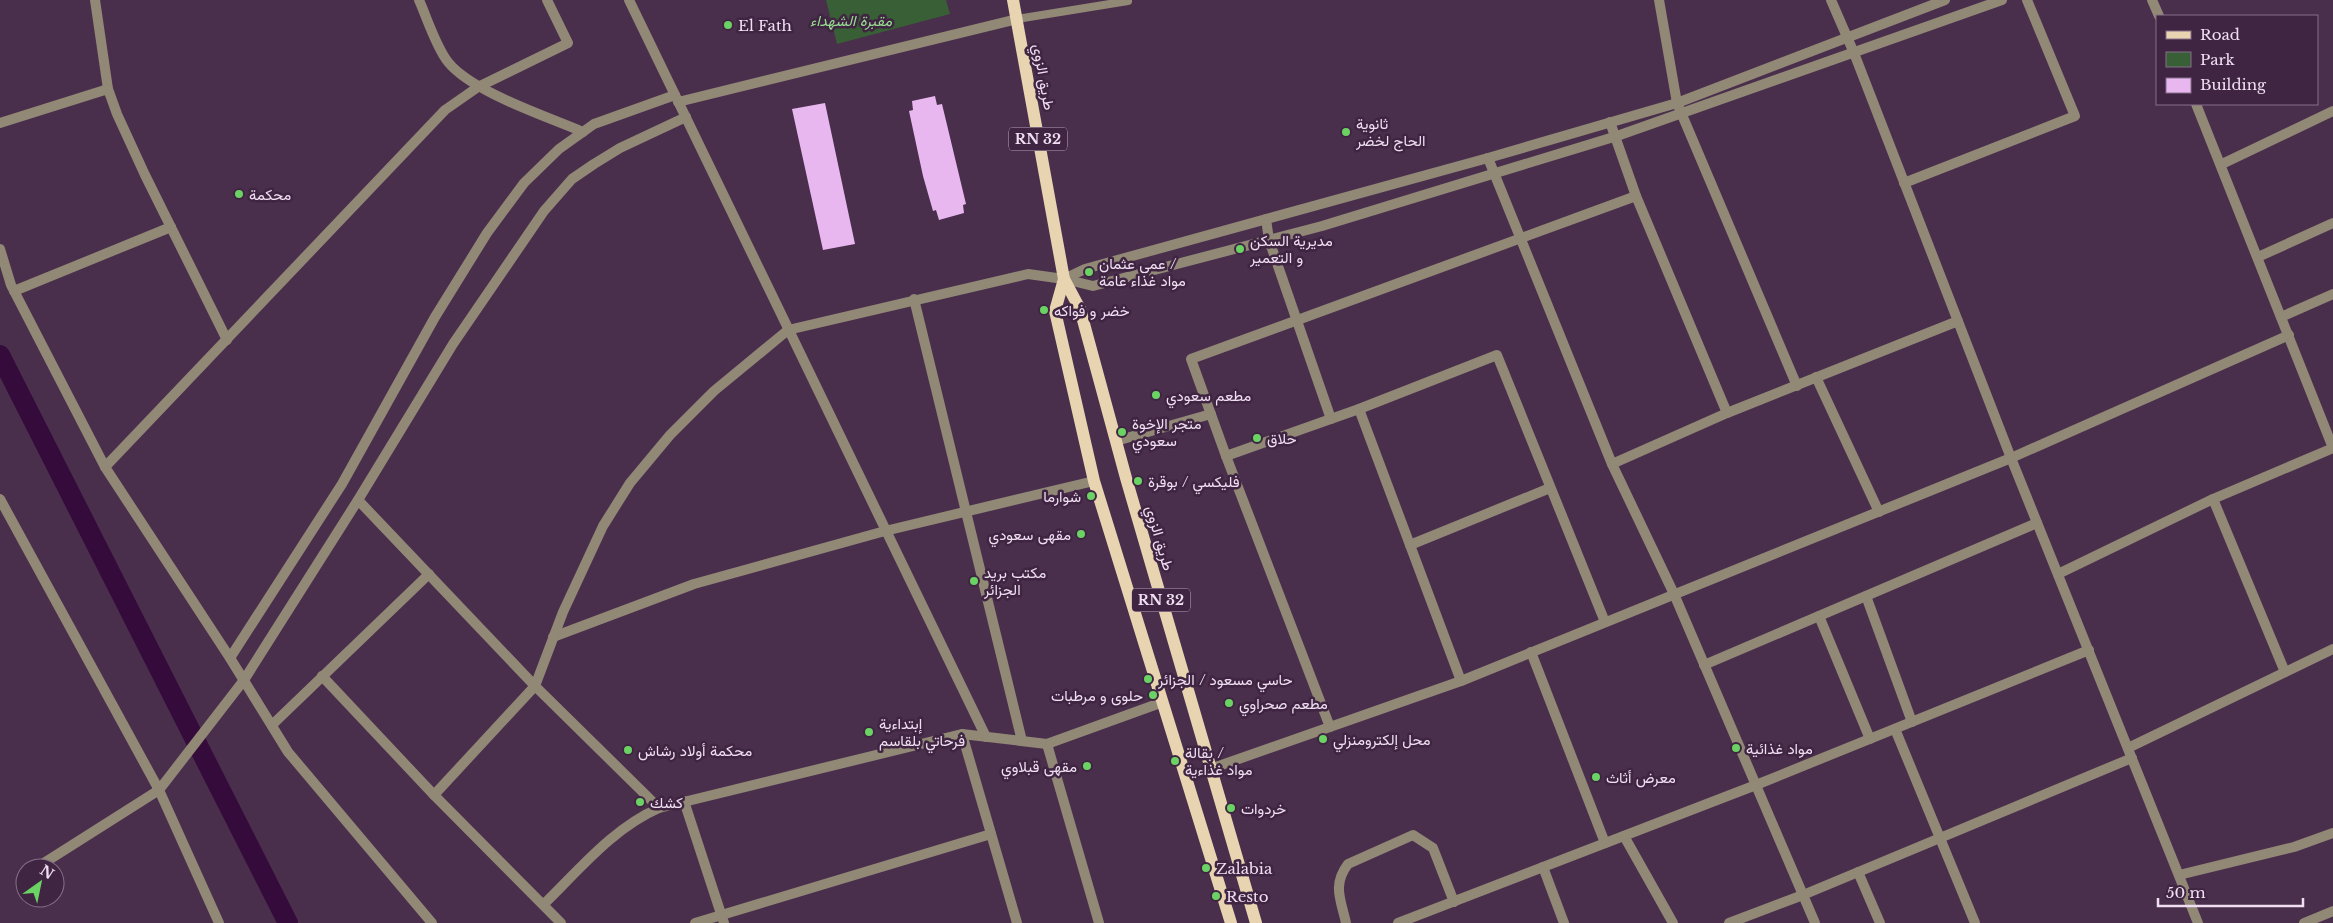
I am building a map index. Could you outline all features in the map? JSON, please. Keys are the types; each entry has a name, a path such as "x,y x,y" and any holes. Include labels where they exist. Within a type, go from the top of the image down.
{"main road":[{"name":"طريق الزوي","path":"1013,0 1064,279 1080,309 1116,442 1256,923"},
{"name":"طريق الزوي","path":"1064,279 1055,311 1094,481 1231,923"}],"street":[{"path":"95,0 108,89 137,158 227,340"},
{"path":"419,0 447,61 460,76 478,87 583,132"},
{"path":"105,467 444,110 478,87 568,43 547,0"},
{"path":"629,0 986,737"},
{"path":"1659,0 1677,103 1797,386"},
{"path":"1831,0 1854,53 2011,458 2198,923"},
{"path":"1064,279 1086,269 1488,158 1677,103 1944,0"},
{"path":"434,795 535,686 553,637 602,526 630,483 670,435 714,390 788,330 914,299 1028,274 1064,279 1093,286 1269,240 1682,115 2002,0"},
{"path":"1904,183 2075,116 2027,0"},
{"path":"2152,0 2159,15"},
{"path":"230,658 342,484 435,317 487,233 524,183 559,149 594,124 677,98 1016,19"},
{"path":"0,123 108,89"},
{"path":"2058,574 2213,499 2333,448 2222,164 2196,105"},
{"path":"2222,164 2333,111"},
{"path":"52,858 159,790 244,680 358,500 453,344 544,211 572,179 594,164 620,148 686,117"},
{"path":"1610,122 1617,136 1636,196 1727,413"},
{"path":"1488,158 1612,464 1674,594 1815,923"},
{"path":"1330,727 1226,456 1191,359 1636,196"},
{"path":"1266,219 1269,240 1295,320 1331,419"},
{"path":"2258,256 2333,223"},
{"path":"14,290 170,227"},
{"path":"0,249 2,265 14,290 105,467 230,658 288,752 432,923"},
{"path":"2281,317 2333,294"},
{"path":"914,299 1022,741"},
{"path":"1612,464 1727,413 1958,320"},
{"path":"1210,769 1461,681 2011,458 2289,335"},
{"path":"1226,456 1359,409 1497,355 1605,622"},
{"path":"1816,377 1879,512"},
{"path":"1359,409 1461,681"},
{"path":"1116,442 1211,414"},
{"path":"553,637 694,584 885,530 1094,481"},
{"path":"1410,546 1550,488"},
{"path":"2213,499 2285,672"},
{"path":"358,500 535,686 659,808"},
{"path":"1,502 159,790 219,923"},
{"path":"1704,665 2037,523"},
{"path":"272,724 429,574"},
{"path":"1866,596 1912,722"},
{"path":"1819,616 1870,738"},
{"path":"2128,748 2333,649"},
{"path":"1398,923 1756,785 2089,650"},
{"path":"1532,652 1605,843"},
{"path":"322,676 434,795 561,923"},
{"path":"544,904 621,830 639,817 659,808 962,734 1047,744 1163,702"},
{"path":"1894,729 1975,923"},
{"path":"962,734 1017,923"},
{"path":"1047,744 1099,923"},
{"path":"1729,923 1803,896 2132,758"},
{"path":"684,801 723,920"},
{"path":"2179,875 2294,847 2333,833"},
{"path":"695,923 723,920 991,834"},
{"path":"1346,923 1337,885 1341,873 1348,864 1413,835 1433,848 1454,902"},
{"path":"1624,836 1673,923"},
{"path":"1543,867 1564,923"},
{"path":"1858,872 1880,923"},
{"path":"2304,923 2333,911"}],"lane":[{"path":"1016,19 1128,1"}],"green space":[{"name":"مقبرة الشهداء","path":"826,0 946,0 950,14 837,44"}],"building":[{"path":"935,96 937,105 942,104 966,204 963,205 964,213 939,220 936,210 933,211 923,176 909,111 913,110 912,101"},
{"path":"825,103 855,244 823,250 792,109"}],"waterway":[{"path":"0,355 288,923"}],"place":[{"name":"El Fath","path":"728,25"},
{"name":"ثانوية الحاج لخضر","path":"1346,132"},
{"name":"محكمة","path":"239,194"},
{"name":"مديرية السكن و التعمير","path":"1240,249"},
{"name":"عمي عثمان / مواد غذاء عامة","path":"1089,272"},
{"name":"خضر و فواكه","path":"1044,310"},
{"name":"مطعم سعودي","path":"1156,395"},
{"name":"متجر الإخوة سعودي","path":"1122,432"},
{"name":"حلاق","path":"1257,438"},
{"name":"فليكسي / بوقرة","path":"1138,481"},
{"name":"شوارما","path":"1091,496"},
{"name":"مقهى سعودي","path":"1081,534"},
{"name":"مكتب بريد الجزائر","path":"974,581"},
{"name":"حاسي مسعود / الجزائر","path":"1148,679"},
{"name":"حلوى و مرطبات","path":"1153,695"},
{"name":"مطعم صحراوي","path":"1229,703"},
{"name":"إبتداءية فرحاتي بلقاسم","path":"869,732"},
{"name":"محل إلكترومنزلي","path":"1323,739"},
{"name":"مواد غذائية","path":"1736,748"},
{"name":"محكمة أولاد رشاش","path":"628,750"},
{"name":"بقالة / مواد غذاءية","path":"1175,761"},
{"name":"مقهى قبلاوي","path":"1087,766"},
{"name":"معرض أثاث","path":"1596,777"},
{"name":"كشك","path":"640,802"},
{"name":"خردوات","path":"1231,808"},
{"name":"Zalabia","path":"1206,868"},
{"name":"Resto","path":"1216,896"}]}
